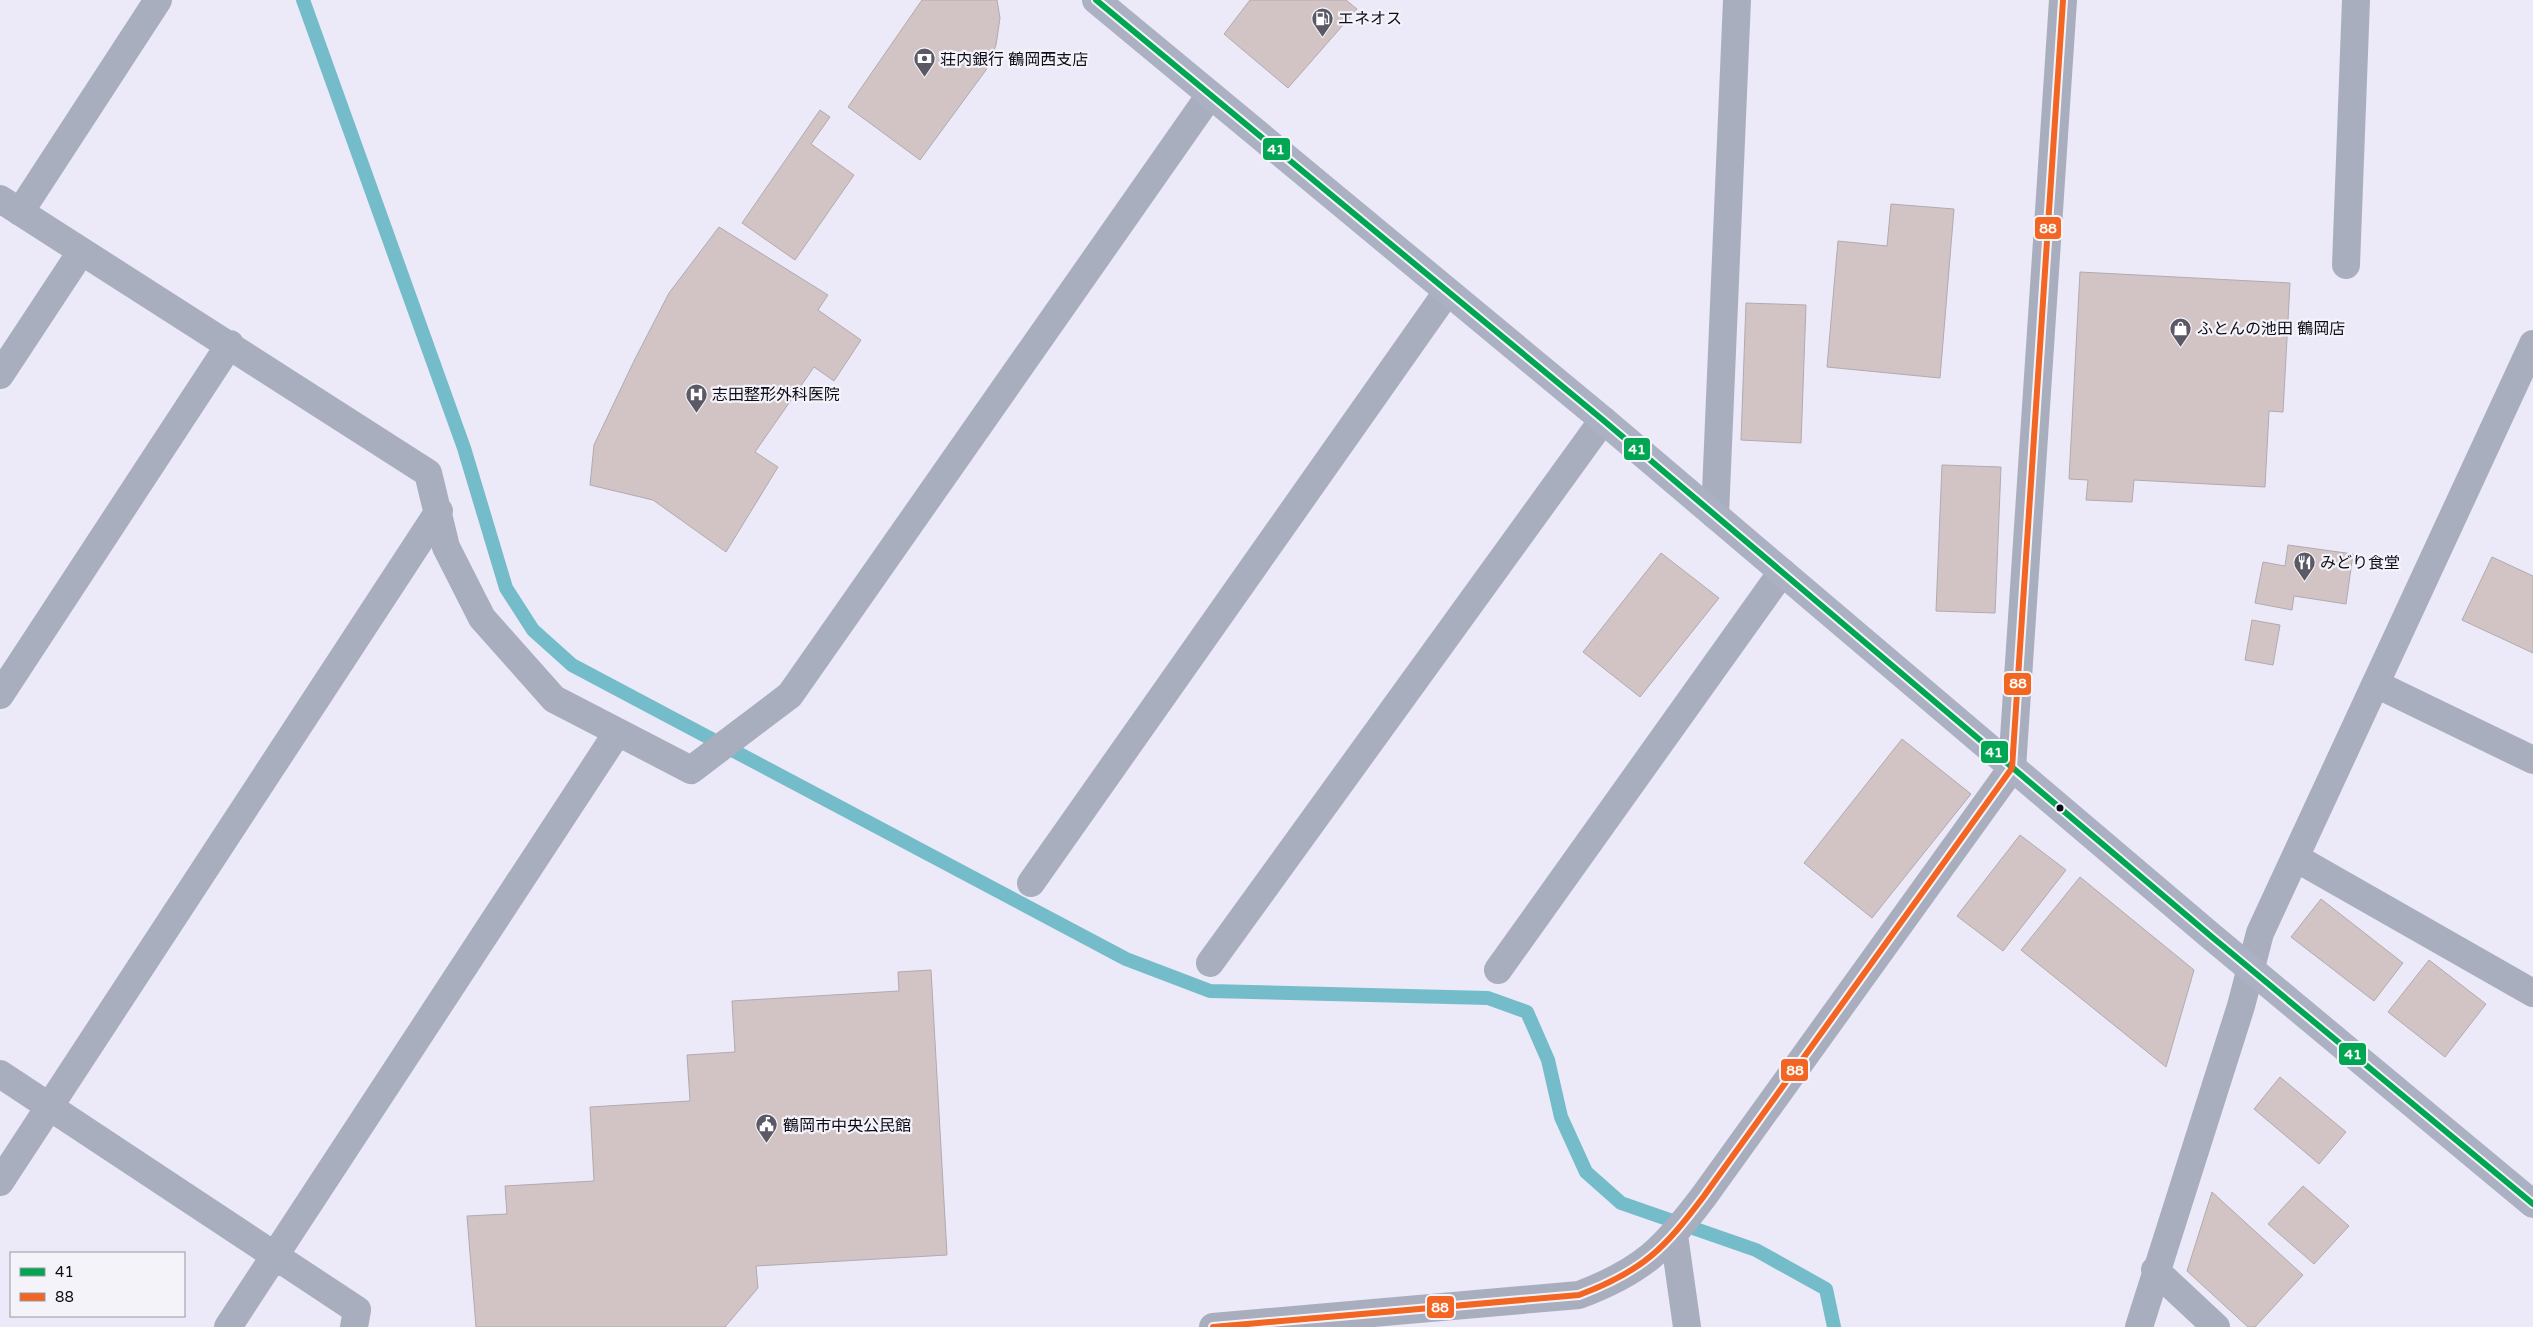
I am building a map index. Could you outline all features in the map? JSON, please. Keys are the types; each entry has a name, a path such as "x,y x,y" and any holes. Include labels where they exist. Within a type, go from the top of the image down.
{"main road":[{"path":"1096,0 1603,420 2012,768 2533,1204"}],"street":[{"path":"158,0 10,205 81,252 230,344 428,473 439,511 446,547 482,618 554,699 691,770 790,695 1210,95"},
{"path":"1715,515 1737,0"},
{"path":"1213,1327 1360,1320 1579,1294 1613,1282 1650,1258 1676,1233 1704,1196 2012,768 2063,0"},
{"path":"2346,265 2356,0"},
{"path":"0,375 81,252"},
{"path":"1031,883 1447,292"},
{"path":"0,695 230,344"},
{"path":"2139,1327 2241,1006 2260,933 2533,344"},
{"path":"1210,963 1603,420"},
{"path":"0,1182 439,511"},
{"path":"1498,970 1782,572"},
{"path":"2376,684 2533,760"},
{"path":"228,1327 617,733"},
{"path":"2296,858 2533,993"},
{"path":"0,1074 357,1310 354,1327"},
{"path":"1676,1233 1687,1327"},
{"path":"2156,1270 2216,1327"}],"building":[{"name":"荘内銀行 鶴岡西支店","path":"922,0 997,0 1000,18 996,45 986,70 920,160 848,107"},
{"path":"1250,0 1346,0 1357,9 1288,88 1224,34"},
{"path":"820,110 830,117 811,144 854,175 795,260 742,223"},
{"path":"1891,204 1954,209 1940,378 1827,367 1838,241 1887,246"},
{"name":"志田整形外科医院","path":"719,227 828,295 818,310 861,340 834,381 814,367 755,452 778,467 726,552 653,500 590,485 594,445 634,361 669,293"},
{"name":"ふとんの池田 鶴岡店","path":"2080,272 2290,283 2283,412 2269,411 2265,487 2134,480 2132,502 2086,500 2088,480 2069,479"},
{"path":"1746,303 1806,305 1801,443 1741,440"},
{"path":"1942,465 2001,467 1995,613 1936,611"},
{"name":"みどり食堂","path":"2288,545 2353,554 2346,604 2294,596 2292,610 2255,603 2263,562 2285,566"},
{"path":"1661,553 1719,598 1640,697 1583,652"},
{"path":"2492,557 2533,576 2533,653 2462,620"},
{"path":"2252,620 2280,625 2273,665 2245,660"},
{"path":"1902,739 1971,794 1872,918 1804,863"},
{"path":"2020,835 2066,870 2003,951 1957,916"},
{"path":"2080,877 2194,970 2166,1067 2021,950"},
{"path":"2321,899 2403,963 2374,1001 2291,937"},
{"path":"2429,960 2486,1004 2445,1057 2388,1012"},
{"name":"鶴岡市中央公民館","path":"931,970 947,1255 756,1266 758,1288 725,1327 476,1327 467,1216 507,1214 505,1186 594,1181 590,1107 690,1101 687,1055 735,1052 732,1001 899,991 898,972"},
{"path":"2280,1077 2346,1132 2319,1164 2254,1109"},
{"path":"2303,1186 2349,1226 2314,1264 2268,1224"},
{"path":"2212,1192 2303,1275 2255,1327 2248,1327 2187,1271"}],"waterway":[{"path":"303,0 464,448 506,588 533,630 572,665 1126,959 1210,991 1488,998 1527,1012 1548,1060 1561,1117 1586,1172 1621,1203 1756,1250 1826,1289 1834,1327"}],"transit line":[{"name":"41","path":"1096,0 1603,420 2212,937 2533,1204"},
{"name":"88","path":"1213,1327 1579,1295 1620,1277 1636,1267 1664,1244 1704,1196 2012,768 2063,0"}],"place":[{"name":"エネオス","path":"1322,37"},
{"name":"荘内銀行 鶴岡西支店","path":"924,78"},
{"name":"ふとんの池田 鶴岡店","path":"2181,347"},
{"name":"志田整形外科医院","path":"696,413"},
{"name":"みどり食堂","path":"2304,581"},
{"name":"鶴岡市中央公民館","path":"767,1144"}]}
